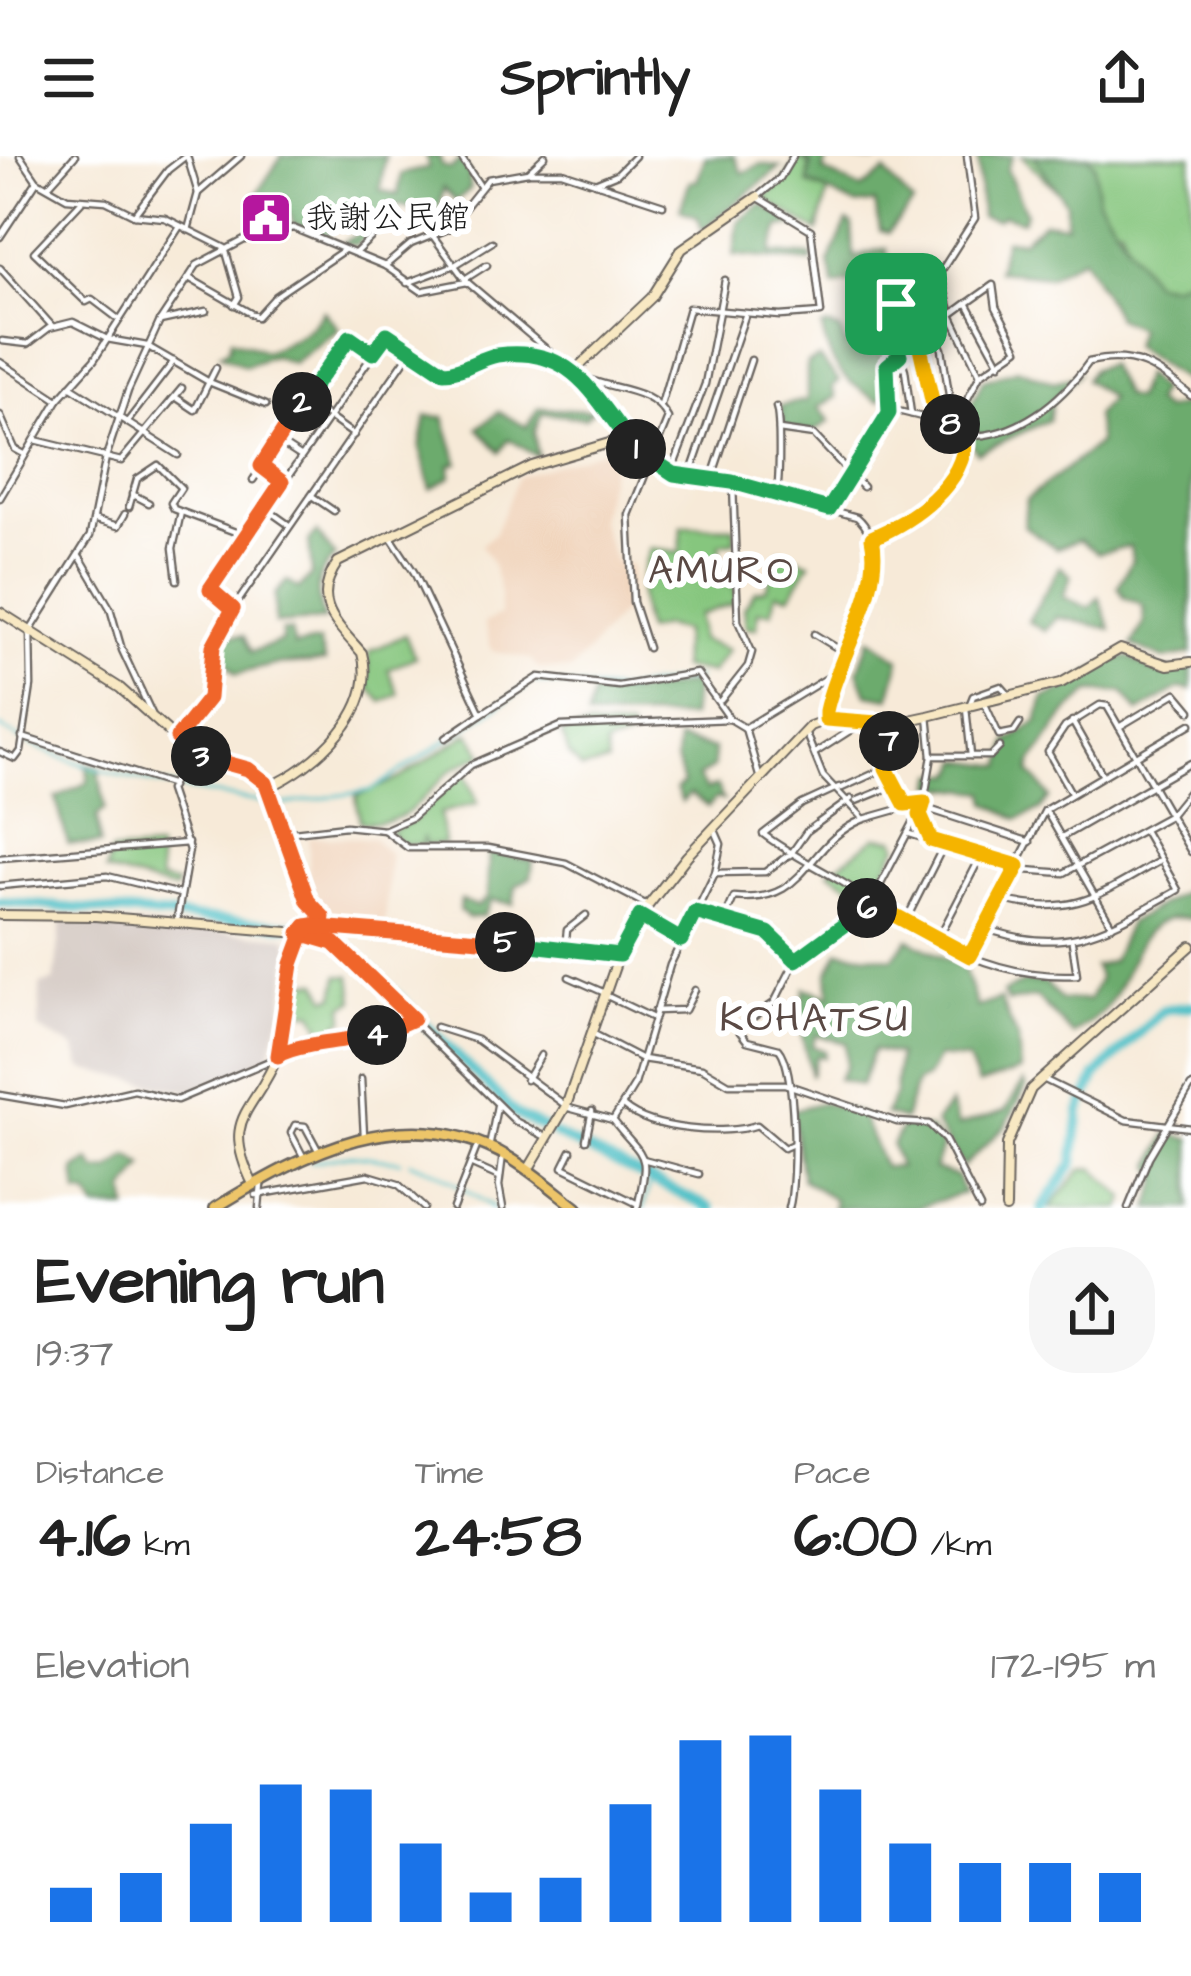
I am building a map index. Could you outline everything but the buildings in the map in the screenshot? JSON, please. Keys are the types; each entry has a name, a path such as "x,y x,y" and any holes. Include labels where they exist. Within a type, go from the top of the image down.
{"main road":[{"path":"215,1208 318,1150 364,1136 418,1133 503,1154 577,1208"}],"street":[{"path":"20,156 37,181 48,186 180,226 225,248 238,297 235,304"},
{"path":"48,186 75,156"},
{"path":"134,215 168,170 187,156 198,193 188,230"},
{"path":"198,193 242,156"},
{"path":"460,156 480,186"},
{"path":"528,172 545,156"},
{"path":"595,183 617,174 635,156"},
{"path":"574,372 652,297 682,249 780,178 793,156"},
{"path":"967,156 975,218 940,273 951,316 980,375"},
{"path":"385,266 411,244 448,229 488,179 562,172 662,206"},
{"path":"0,237 37,181"},
{"path":"661,405 688,308 815,316 822,308 811,230 757,197"},
{"path":"82,200 34,254 86,302 92,299 117,318"},
{"path":"0,498 58,400 107,339 180,226"},
{"path":"0,752 19,757 31,686 30,631 80,556 96,520 106,457 119,415 160,321 197,265 225,248 293,228 434,292 466,280 487,265"},
{"path":"355,253 381,228"},
{"path":"433,236 466,280 574,372 650,463 671,473 732,482 857,517 872,538 877,561 873,583 842,651 826,719"},
{"path":"406,283 455,265 492,242"},
{"path":"189,278 257,317 276,296 344,250"},
{"path":"0,268 52,326"},
{"path":"898,268 896,304 889,321 911,414"},
{"path":"916,271 942,350 954,425"},
{"path":"671,473 705,384 725,280"},
{"path":"829,509 889,413 887,366 990,284 1018,349 980,375 954,425"},
{"path":"967,303 1000,364"},
{"path":"896,304 919,343 937,422"},
{"path":"160,321 206,311"},
{"path":"690,475 745,314"},
{"path":"2,341 28,344 52,326 73,322 107,339 148,346 209,382 266,405"},
{"path":"233,609 210,589 387,334 452,373 493,356 554,357"},
{"path":"253,480 350,337 373,353"},
{"path":"177,738 209,698 213,646 233,609 411,351"},
{"path":"965,436 996,433 1045,410 1068,394 1089,362 1103,359 1142,360 1191,396"},
{"path":"712,478 751,360"},
{"path":"128,421 174,361"},
{"path":"0,362 58,400"},
{"path":"177,398 194,410 216,368"},
{"path":"574,372 661,405 668,418 629,514 633,602 647,648"},
{"path":"70,386 178,455"},
{"path":"35,440 121,460 182,388"},
{"path":"304,400 354,435"},
{"path":"776,406 776,496"},
{"path":"872,538 929,508 966,450 965,436 954,425 889,413"},
{"path":"0,415 15,449 24,454"},
{"path":"779,430 814,435 863,488"},
{"path":"268,788 321,754 351,714 365,665 359,650 329,616 326,588 346,555 444,514 532,466 626,438"},
{"path":"277,441 300,456"},
{"path":"129,507 137,479 158,465 181,488 171,507 246,536"},
{"path":"261,466 282,482"},
{"path":"721,700 748,666 752,652 738,621 732,482"},
{"path":"132,494 149,503"},
{"path":"313,496 334,512"},
{"path":"265,508 291,526"},
{"path":"177,580 173,548 182,512"},
{"path":"96,520 118,526 125,514"},
{"path":"390,536 414,572 481,714"},
{"path":"80,556 110,608 122,650 152,714"},
{"path":"0,612 94,670 152,714 189,750 248,769 268,788 298,875 322,923"},
{"path":"814,634 842,651"},
{"path":"528,1170 566,1106 619,955 640,916 804,730 826,719 890,724 1061,683 1120,649 1168,665 1191,662"},
{"path":"446,739 539,676 619,686 697,673 721,700 730,719"},
{"path":"745,728 835,673"},
{"path":"971,756 967,706 973,696 1001,686 1010,696"},
{"path":"1119,727 1176,693 1191,711"},
{"path":"984,702 999,735 1013,732 1020,723"},
{"path":"1071,794 1048,752 1072,721 1100,705 1107,706 1191,852"},
{"path":"789,1208 795,1144 789,1064 782,1053 747,1041 737,1028 774,1003 796,960 872,903 922,808 932,756 928,716"},
{"path":"285,833 346,826 384,830 411,818 471,765 561,726 730,719 745,728 760,779"},
{"path":"815,753 866,721"},
{"path":"1072,721 1102,775"},
{"path":"890,724 886,768 905,804"},
{"path":"970,956 1045,810 1191,724"},
{"path":"804,730 822,773 864,819"},
{"path":"21,740 169,787"},
{"path":"932,756 993,756 1000,747"},
{"path":"176,921 188,871 188,843 169,787 189,750"},
{"path":"1062,837 1191,764"},
{"path":"886,768 840,788 763,834 789,855 905,922 970,956 1022,975 1077,976 1072,942"},
{"path":"715,873 751,875 776,867 807,831 852,801 895,785"},
{"path":"910,834 1048,874 1078,868 1168,816 1191,789"},
{"path":"725,918 734,897 777,895 811,865 831,837 905,804 1030,842"},
{"path":"922,808 931,840"},
{"path":"1045,810 1112,926"},
{"path":"614,1120 642,1059 681,940 715,873 721,844 714,828"},
{"path":"384,830 408,848 488,848 566,863 648,905"},
{"path":"984,928 1045,943 1072,942 1178,890 1144,830"},
{"path":"0,858 188,843"},
{"path":"905,922 944,844"},
{"path":"938,939 981,856"},
{"path":"1000,898 1054,909 1095,898 1160,860"},
{"path":"0,886 107,876 179,897"},
{"path":"695,912 768,933 796,960"},
{"path":"0,915 176,921 300,933 334,943 498,1104 548,1138"},
{"path":"565,949 567,930 586,915"},
{"path":"640,916 681,940"},
{"path":"259,1208 240,1159 238,1129 278,1056 300,933 306,926 322,923 334,928 619,955"},
{"path":"1006,1208 1010,1133 1040,1078 1123,1011 1191,946"},
{"path":"569,977 654,1014 685,1010 695,990"},
{"path":"0,1095 65,1106 134,1090 178,1100 289,1047 337,1045 388,1033 413,1019"},
{"path":"436,1027 477,1040 566,1106 614,1120 637,1142 643,1159 638,1206 563,1167 572,1151"},
{"path":"592,1034 642,1059 702,1068 729,1084 790,1084 898,1122 929,1124 945,1140 980,1208"},
{"path":"526,1080 541,1055"},
{"path":"1040,1078 1126,1120 1164,1129 1191,1128"},
{"path":"361,1079 364,1136"},
{"path":"1128,1208 1164,1129 1191,1086"},
{"path":"457,1206 498,1104"},
{"path":"624,1106 660,1126 702,1126 734,1133 757,1125 784,1148 795,1144"},
{"path":"586,1140 592,1111"},
{"path":"303,1156 291,1133 295,1125 305,1126 318,1150"},
{"path":"503,1154 503,1208"},
{"path":"643,1159 699,1174"},
{"path":"472,1165 500,1177"},
{"path":"255,1189 368,1174 398,1184 424,1208"}],"shaded area":[{"path":"604,450 616,451 599,519 616,563 631,565 628,605 572,670 539,669 530,659 492,651 484,623 500,615 500,593 493,565 481,545 495,533 518,477"},
{"path":"309,837 373,838 390,854 385,926 341,924 309,909"},
{"path":"62,919 286,937 290,946 282,1015 268,1058 191,1092 82,1069 75,1048 39,1029 40,985 54,981"}],"green space":[{"path":"282,156 385,156 380,190 398,195 401,174 428,168 427,156 439,156 442,166 451,168 460,160 469,174 470,189 456,201 443,188 440,205 428,218 420,210 397,205 356,245 340,244 361,232 357,210 326,220 330,236 293,224 290,214 268,208 255,196"},
{"path":"734,156 742,173 761,164 781,167 702,230 698,217 680,209 690,181 697,181 705,157"},
{"path":"802,156 878,156 875,162 828,157 823,171 862,189 885,172 913,204 888,233 880,231 875,203 855,205 808,182 811,163"},
{"path":"978,156 1013,156 1007,169 1026,213 1022,221 1004,215 997,220 981,217"},
{"path":"1022,156 1191,156 1191,284 1158,292 1139,274 1120,226 1088,221"},
{"path":"1034,156 1088,157 1095,164 1098,200 1153,282 1172,285 1191,275 1191,386 1133,346 1138,328 1117,318 1083,257 1049,276 997,271 1005,240 1023,240 1044,222 1066,225 1066,203"},
{"path":"797,158 809,164 808,184 828,192 818,232 764,198 786,178"},
{"path":"761,204 795,224 780,227 771,253 812,256 811,262 734,255 738,222"},
{"path":"847,222 852,224 854,257 886,248 891,272 834,286 829,262"},
{"path":"323,310 339,329 293,363 273,356 245,366 220,354 229,349 231,339 265,351 275,347 307,329"},
{"path":"822,328 840,330 846,346 875,329 881,337 884,397 879,401 856,387 834,363"},
{"path":"819,358 839,381 832,387 836,397 818,407 830,421 813,432 785,428 780,406 807,400 807,363"},
{"path":"1108,364 1124,396 1135,399 1144,375 1160,390 1154,402 1164,410 1191,402 1191,654 1164,659 1132,645 1144,623 1143,605 1125,598 1118,587 1132,560 1130,546 1098,553 1079,540 1056,548 1024,526 1026,500 1099,443 1095,416 1110,398 1085,380 1093,369"},
{"path":"1018,369 1054,382 1077,375 1052,401 1049,420 977,453 961,426 983,380"},
{"path":"538,408 593,410 585,418 542,413 534,432 538,457 509,439 500,452 478,428 499,412 527,427"},
{"path":"426,416 444,417 458,463 450,465 451,477 431,489 420,448"},
{"path":"682,526 734,527 735,542 720,544 719,583 735,586 735,603 698,615 700,640 728,650 711,673 681,668 683,631 663,626 646,631 643,620 640,589 650,548 680,553"},
{"path":"317,532 335,556 318,585 324,620 275,624 275,594 287,581 299,589 312,574 309,541"},
{"path":"780,551 810,563 790,596 776,593 772,612 758,611 757,628 746,627 744,608 755,591 766,589"},
{"path":"1060,566 1071,576 1063,597 1089,608 1099,597 1111,629 1057,617 1045,631 1028,621"},
{"path":"282,631 291,631 294,646 319,642 325,662 274,665 236,674 218,652 225,635 244,636 251,652 282,641"},
{"path":"405,635 415,657 388,670 399,694 382,702 368,686 369,652"},
{"path":"870,638 900,659 890,698 867,694 858,671"},
{"path":"1130,657 1152,671 1191,668 1191,690 1180,688 1138,712 1123,692 1090,692 1065,715 1032,763 1030,772 1050,797 1040,810 1018,819 988,803 986,792 933,786 936,774 955,774 961,760 1003,766 1008,742 1038,721 1044,697 1108,663"},
{"path":"695,683 691,717 587,718 593,692 636,693"},
{"path":"588,727 630,729 630,738 605,746 608,763 582,769 569,755 562,733"},
{"path":"469,733 484,754 449,772 401,816 360,822 356,796 398,779"},
{"path":"678,740 714,749 713,768 698,777 706,790 717,786 723,800 716,798 708,807 690,794 682,802 676,789 683,784 676,760"},
{"path":"87,764 98,767 105,808 97,816 100,844 68,844 56,798 88,782"},
{"path":"465,771 478,803 440,813 444,844 425,845 423,836 423,845 403,844 389,832 413,821"},
{"path":"876,837 895,839 898,846 877,884 861,878 855,888 829,872"},
{"path":"158,849 160,880 177,884 175,890 106,871 111,852"},
{"path":"489,852 533,861 531,877 516,886 513,904 491,900 483,916 468,918 459,910 461,900 477,906 487,898"},
{"path":"1191,888 1191,919 1172,918 1146,934 1113,997 1073,1035 1036,997 1008,1002 1003,993 1024,982 1046,983 1061,1000 1089,1000 1099,978 1094,967 1112,961 1129,923"},
{"path":"909,939 964,968 977,1007 1000,999 1018,1039 1020,1071 978,1085 968,1060 938,1057 927,1077 916,1083 904,1120 885,1114 895,1094 898,1055 873,1050 861,1085 838,1079 846,1067 846,1043 816,1035 812,1046 825,1051 824,1057 816,1056 811,1076 799,1021 805,988 830,996 828,974 839,951 893,958"},
{"path":"295,970 302,971 303,982 319,982 327,998 335,996 339,975 351,976 354,1001 344,1006 345,1019 324,1032 314,1012 292,1011"},
{"path":"1023,1082 1026,1087 1006,1125 963,1167 935,1123 950,1104 958,1126 1005,1111"},
{"path":"823,1102 861,1114 884,1167 899,1167 892,1145 902,1126 929,1129 943,1145 934,1169 957,1176 964,1193 914,1208 833,1208 835,1200 802,1179 792,1110"},
{"path":"1167,1134 1191,1139 1191,1208 1149,1208 1159,1179 1152,1166"},
{"path":"129,1156 144,1166 126,1191 128,1208 96,1208 88,1195 78,1194 75,1170 90,1161 97,1171 110,1170"},
{"path":"1094,1168 1125,1198 1122,1208 1049,1208 1081,1170"}],"waterway":[{"path":"535,682 617,691 697,678"},
{"path":"281,805 372,790 527,687"},
{"path":"0,727 94,768 266,803"},
{"path":"0,902 295,926"},
{"path":"323,930 343,942 517,1115 548,1130"},
{"path":"1042,1208 1073,1164 1080,1111 1096,1076 1163,1010 1191,1006"},
{"path":"556,1135 711,1208"},
{"path":"311,1162 349,1155 400,1161"},
{"path":"410,1162 437,1172 494,1208"},
{"path":"643,1208 651,1181"}],"place":[{"name":"我謝公民館","path":"266,218"}],"district":[{"name":"AMURO","path":"722,572"},
{"name":"KOHATSU","path":"815,1020"}],"route":[{"path":"896,304 889,321 900,355 887,366 889,413 829,509 657,467 640,455 574,372 554,357 493,356 452,373 437,369 387,334 373,353 350,337 261,466 282,482 210,589 233,609 213,646 209,698 202,713 177,738 189,750 212,761 241,766 266,783 308,901 323,917 322,923 306,926 300,933 334,943 413,1019 388,1033 337,1045 289,1047 278,1056 292,964 300,933 302,928 306,926 310,924 322,923 619,955 640,916 681,940 695,912 768,933 796,960 872,903 888,916 970,956 1018,866 931,840 920,815 924,802 905,804 886,768 890,724 826,719 842,651 873,583 877,561 872,538 929,508 966,450 965,436 954,425 937,422 919,343 896,304"}]}
